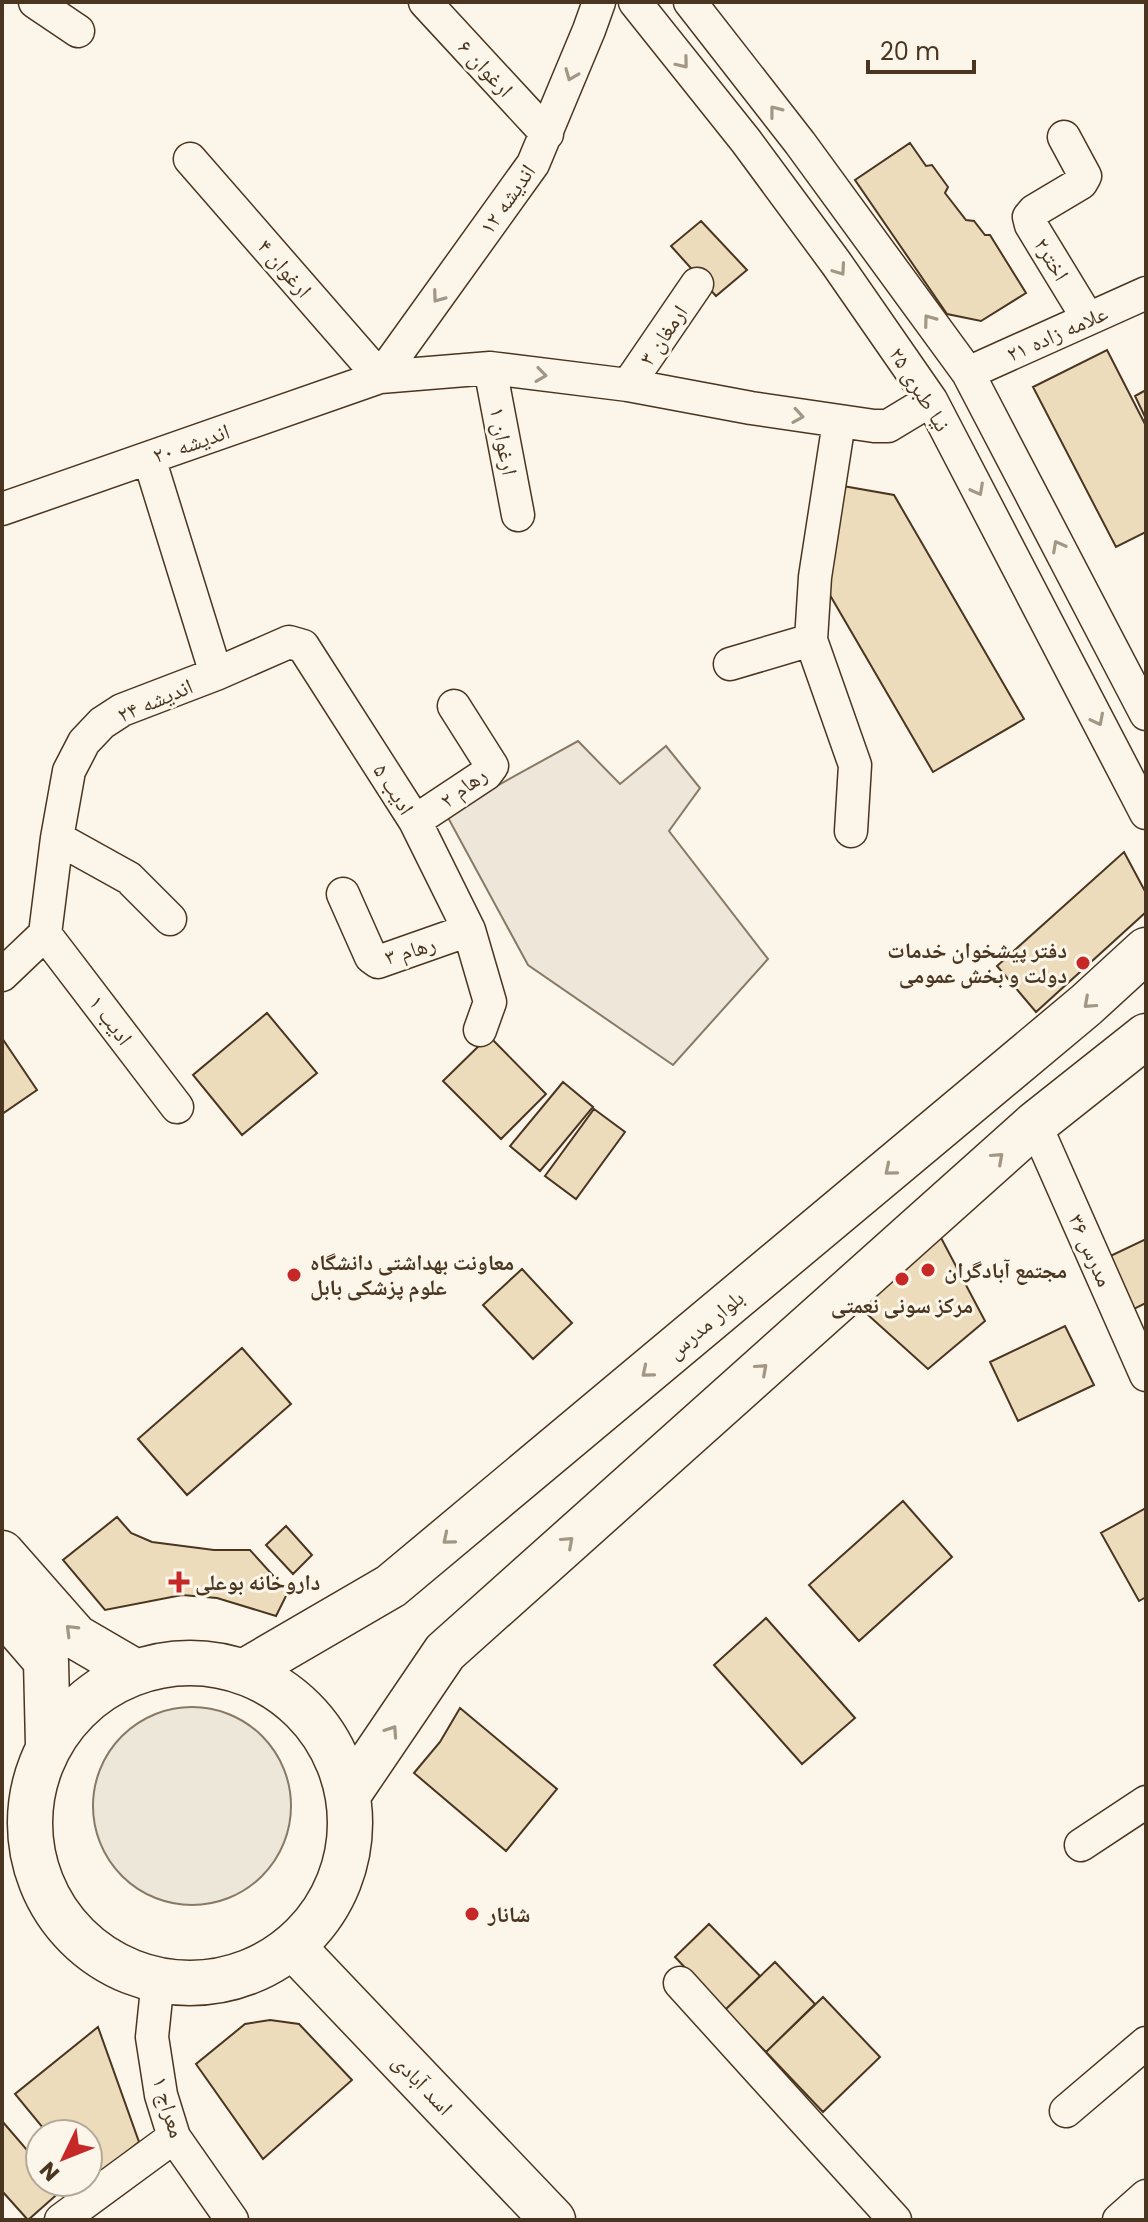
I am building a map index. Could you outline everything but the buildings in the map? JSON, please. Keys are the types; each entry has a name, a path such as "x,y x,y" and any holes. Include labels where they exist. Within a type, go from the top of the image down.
{"main road":[{"name":"بلوار مدرس","path":"245,1671 391,1586 1086,1005 1146,950"},
{"path":"348,1795 445,1652 1035,1124 1146,1036"},
{"path":"2,1553 76,1637 136,1672"},
{"path":"2,1610 46,1661 48,1745"},
{"path":"201,1662 245,1671 282,1691 313,1720 336,1755 348,1795 350,1837 341,1879 322,1916 293,1947 255,1971 213,1982 169,1983 126,1971 88,1948 58,1916 37,1877 29,1833 32,1789 48,1745 75,1709 112,1681 155,1665 201,1662"},
{"name":"اسد آبادی","path":"293,1947 553,2220"}],"street":[{"path":"35,2 78,31"},
{"name":"ارغوان ۶","path":"425,2 547,134"},
{"name":"اندیشه ۱۲","path":"380,377 533,164 599,2"},
{"name":"نیا طبری ۲۵","path":"635,2 746,141 931,400 1146,813"},
{"name":"نیا طبری ۲۵","path":"690,2 800,143 968,373 1146,714"},
{"name":"اختر۲","path":"1064,137 1085,176 1081,183 1029,217 1087,317"},
{"name":"ارغوان ۴","path":"190,159 380,377"},
{"name":"ارمغان ۳","path":"628,385 697,284"},
{"name":"علامه زاده ۲۱","path":"968,373 1146,293"},
{"name":"اندیشه ۲۰","path":"2,509 380,377 490,368 628,385 839,422 888,426 931,400"},
{"name":"ارغوان ۱","path":"490,368 518,515"},
{"path":"839,422 815,577 811,640 855,765 851,831"},
{"name":"اندیشه ۲۴","path":"45,934 69,771 84,742 102,723 122,710 216,674 149,458"},
{"path":"1045,619 1088,602"},
{"path":"730,664 811,640"},
{"name":"ادیب ۵","path":"216,674 289,642 303,646 415,821 469,930 490,1002 480,1030"},
{"name":"رهام ۲","path":"415,821 486,774 492,766 454,706"},
{"path":"57,838 129,878 170,919"},
{"name":"رهام ۳","path":"343,894 371,957 378,962 469,930"},
{"path":"2,975 45,934"},
{"name":"ادیب ۱","path":"45,934 177,1107"},
{"name":"مدرس ۳۶","path":"1035,1124 1146,1375"},
{"path":"1081,1845 1146,1802"},
{"name":"معراج ۱","path":"158,1979 152,2037 161,2095 174,2137 232,2220"},
{"path":"680,1983 895,2220"},
{"path":"1066,2111 1146,2043"},
{"path":"61,2220 174,2137"},
{"path":"1119,2220 1146,2196"}],"shaded area":[{"path":"578,741 620,784 666,746 700,788 669,831 768,959 673,1065 528,965 446,814"},
{"path":"192,1707 230,1715 262,1736 283,1768 291,1806 283,1844 262,1876 230,1897 192,1905 154,1897 122,1876 101,1844 93,1806 101,1768 122,1736 154,1715"}],"place":[{"name":"دفتر پیشخوان خدمات دولت و بخش عمومی","path":"1083,963"},
{"name":"مجتمع آبادگران","path":"928,1270"},
{"name":"معاونت بهداشتی دانشگاه علوم پزشکی بابل","path":"294,1275"},
{"name":"مرکز سونی نعمتی","path":"902,1279"},
{"name":"داروخانه بوعلی","path":"179,1582"},
{"name":"شانار","path":"472,1914"}]}
